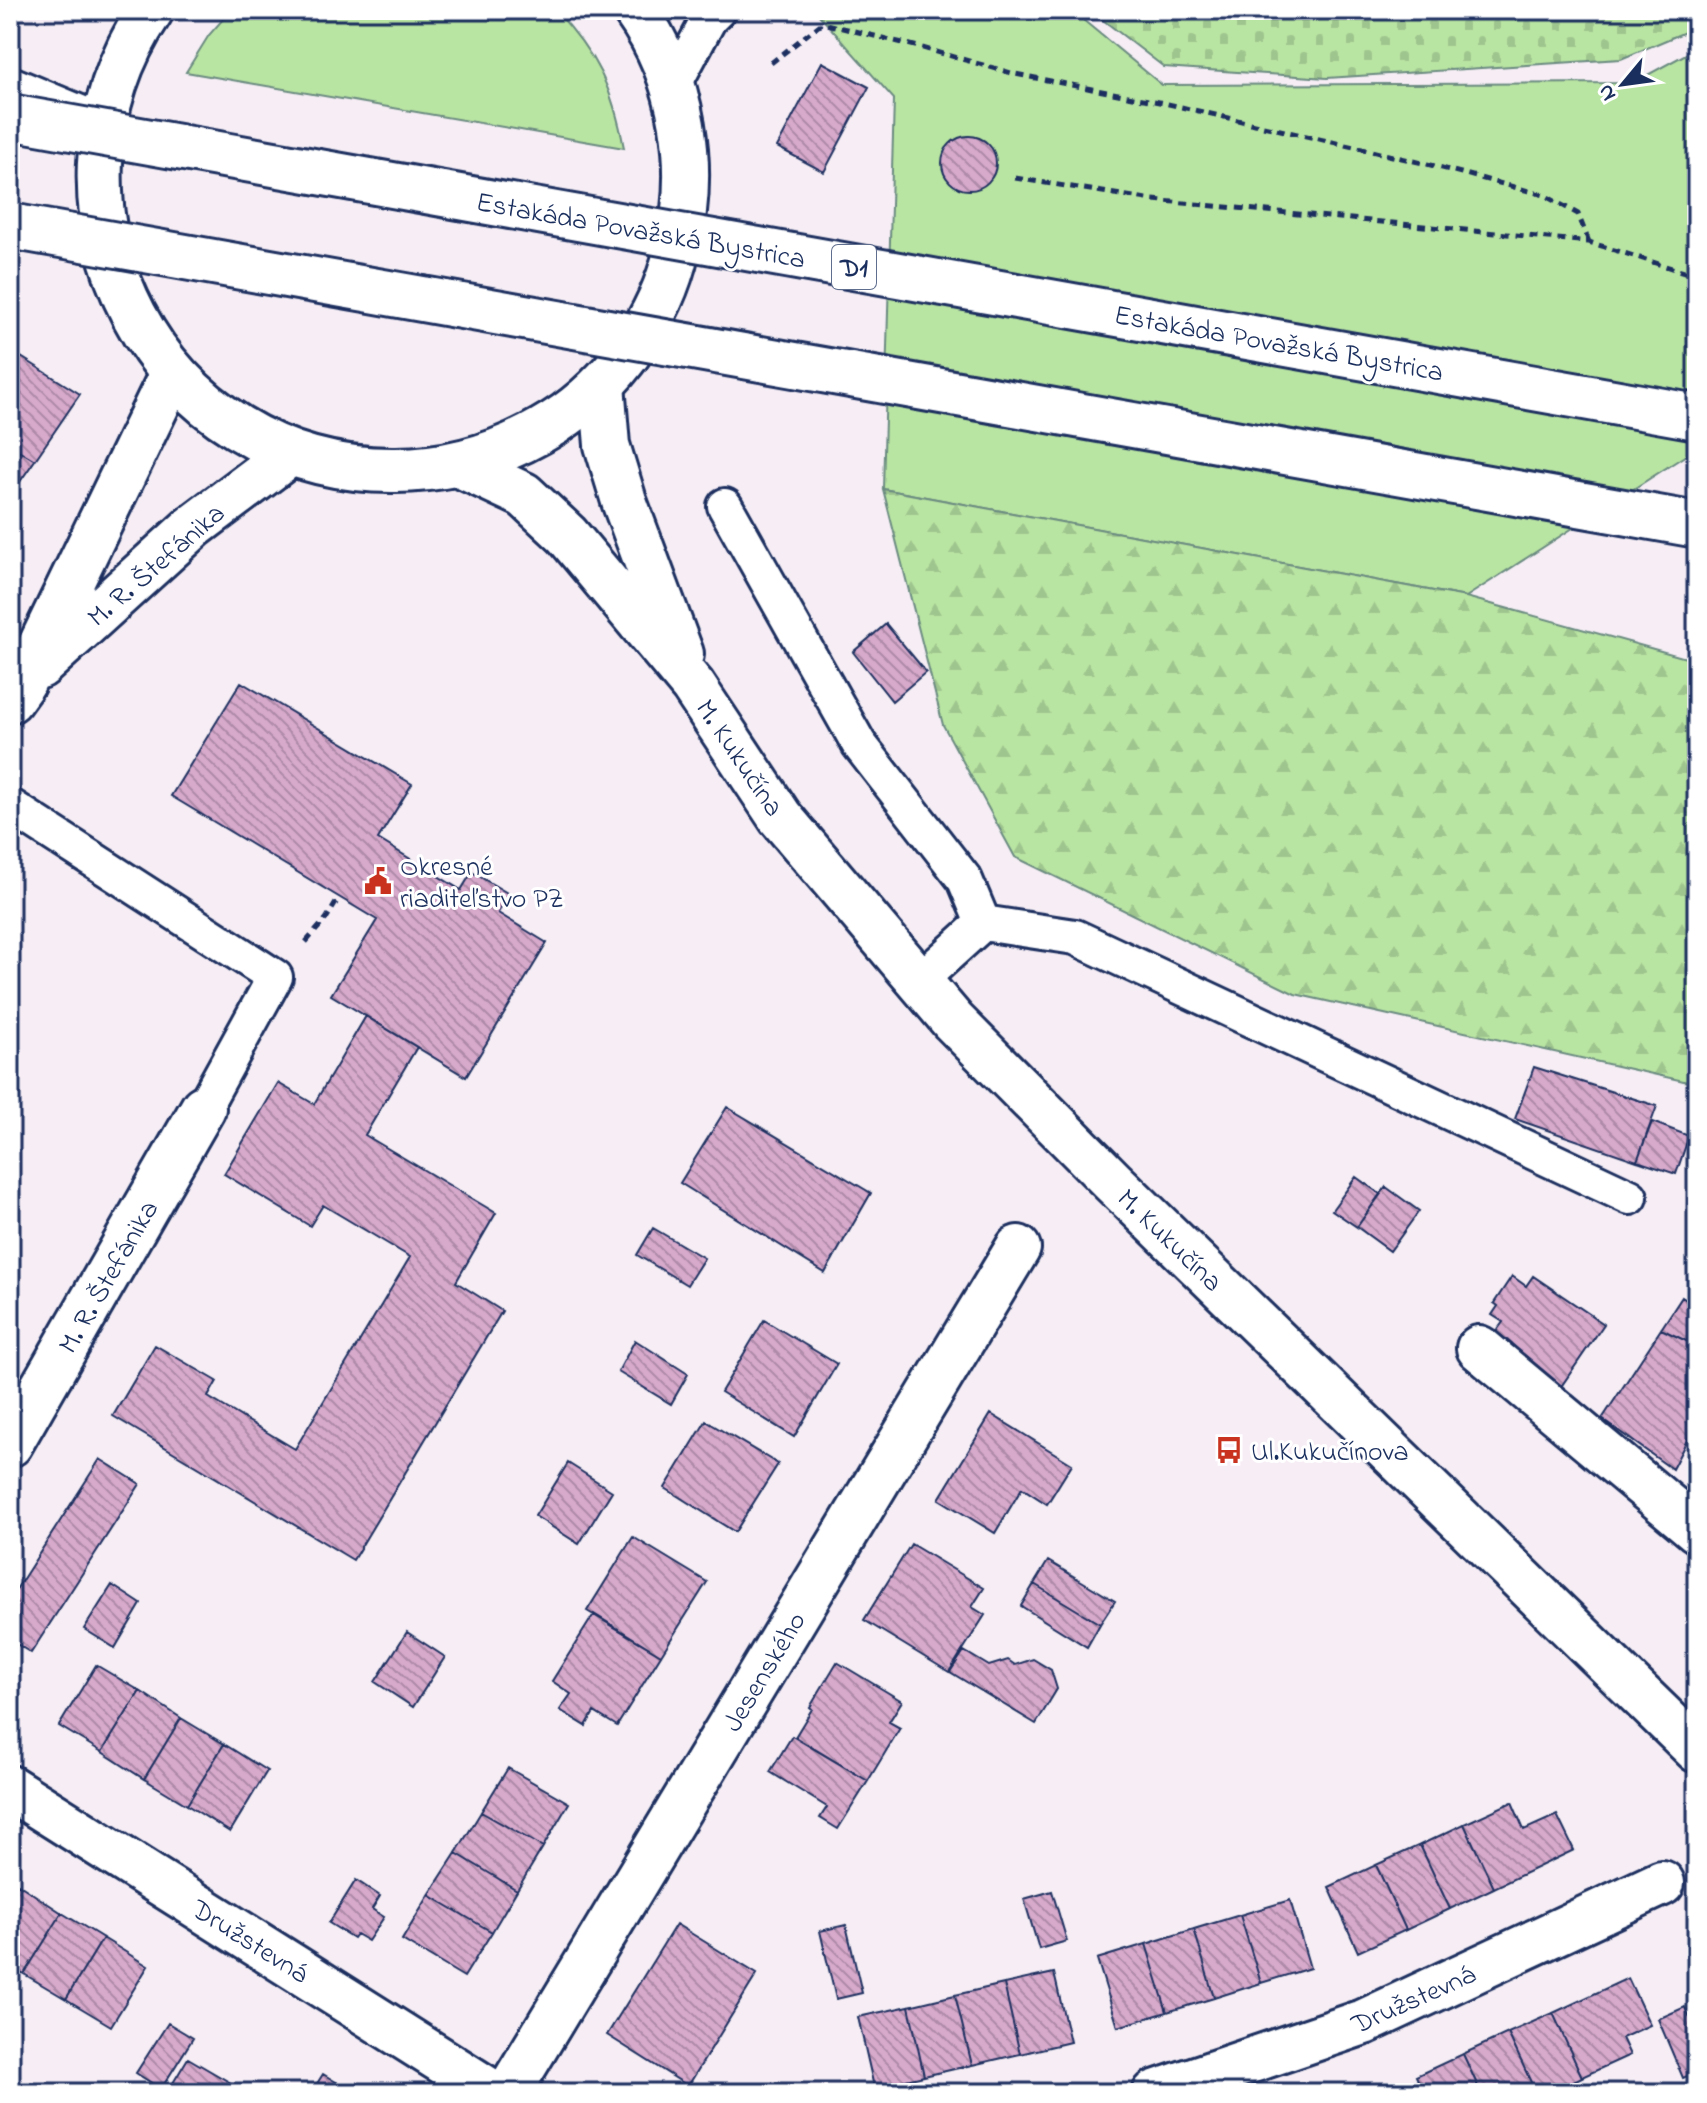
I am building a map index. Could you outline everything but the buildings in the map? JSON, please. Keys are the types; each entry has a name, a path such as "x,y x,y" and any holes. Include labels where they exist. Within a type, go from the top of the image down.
{"main road":[{"path":"151,10 134,35 115,79 103,127 98,170 101,214 110,257 125,299 147,337 173,372 227,420 291,453 332,465 374,471 416,470 458,464 497,452 535,435 571,412 602,385 631,350 655,311 673,268 684,223 687,177 684,131 673,86 635,10"},
{"path":"10,89 103,127"},
{"name":"Estakáda Považská Bystrica","path":"10,117 1697,417"},
{"path":"10,226 1697,525"},
{"name":"M. R. Štefánika","path":"17,691 173,372"},
{"name":"M. Kukučína","path":"602,385 607,445 624,501 693,686"},
{"name":"M. R. Štefánika","path":"17,691 194,526 291,453"},
{"name":"M. Kukučína","path":"458,464 524,495 567,535 693,686 780,817 953,1021 1112,1181 1697,1750"},
{"name":"M. R. Štefánika","path":"10,1444 203,1108"},
{"name":"Jesenského","path":"508,2093 1018,1248"},
{"path":"1479,1348 1697,1530"},
{"name":"Družstevná","path":"10,1788 493,2093"},
{"name":"Družstevná","path":"1155,2093 1364,2022 1662,1883"}],"lane":[{"path":"673,86 709,19 718,10"},
{"path":"725,506 859,744 965,880 983,923"},
{"path":"10,806 275,977 203,1108"},
{"path":"919,981 983,923"},
{"path":"983,923 1075,937 1630,1197"}],"path":[{"path":"771,63 822,23 1015,74 1164,103 1427,164 1544,195 1578,214 1589,242"},
{"path":"1015,178 1153,200 1589,242 1697,276"},
{"path":"326,919 339,898"}],"green space":[{"path":"231,10 555,10 582,41 601,73 624,148 186,72 209,35"},
{"path":"824,10 1071,10 1162,85 1633,83 1697,48 1697,448 1466,597 883,489 894,99 819,15"},
{"path":"1090,10 1697,10 1697,27 1621,59 1327,78 1164,67"},
{"path":"883,489 1466,597 1697,661 1697,1084 1295,994 1015,857 943,725"}],"place":[{"name":"Okresné riaditeľstvo PZ","path":"378,881"},
{"name":"Ul.Kukučínova","path":"1229,1450"}]}
